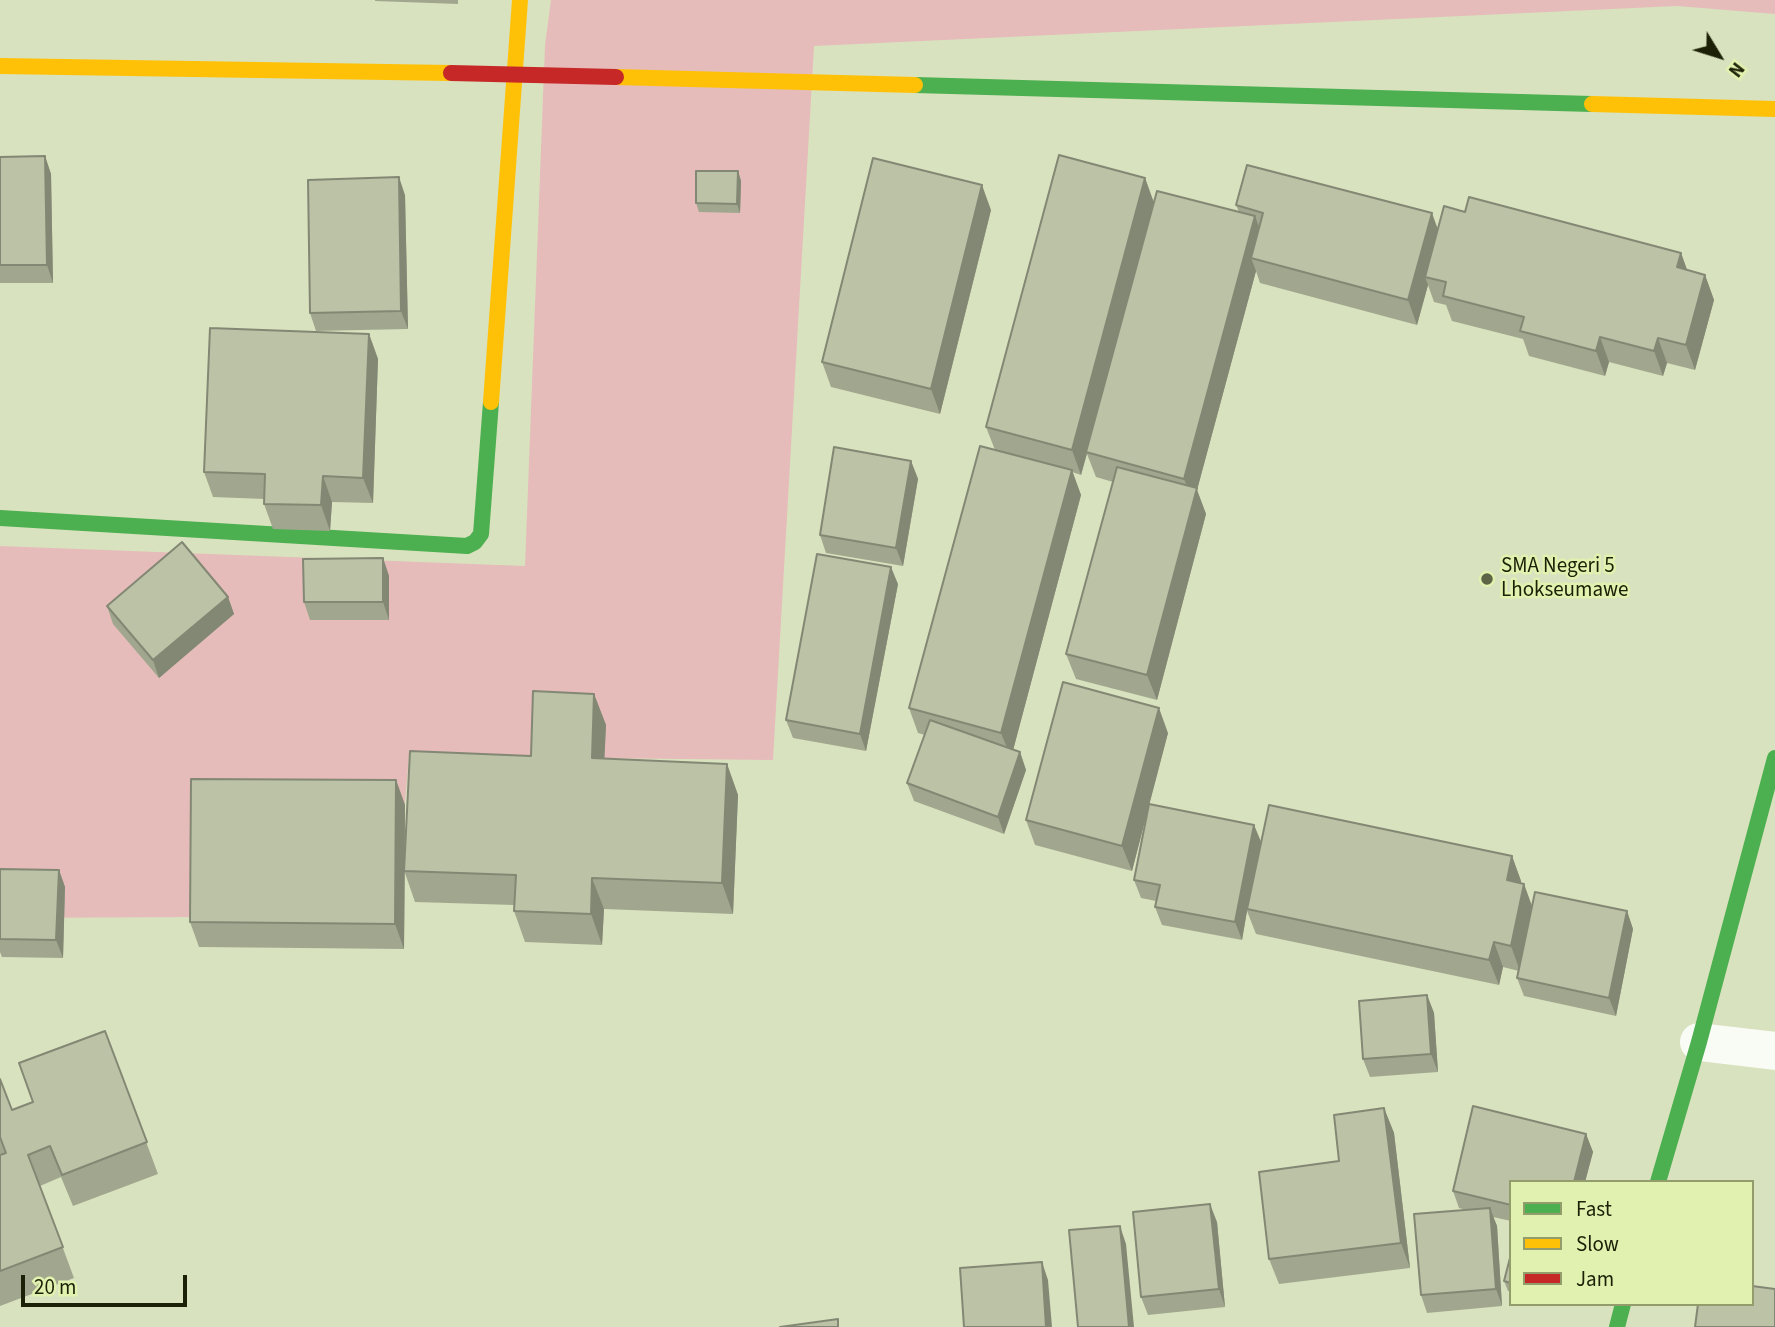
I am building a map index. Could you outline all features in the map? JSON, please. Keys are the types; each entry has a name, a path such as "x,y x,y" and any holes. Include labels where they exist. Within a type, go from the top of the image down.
{"street":[{"path":"0,517 467,546 475,542 481,534 482,525 520,0"},
{"path":"0,66 516,74 1775,109"},
{"path":"1659,1180 1699,1042 1775,758"},
{"path":"1699,1042 1775,1051"},
{"path":"1617,1327 1622,1306"}],"shaded area":[{"path":"551,0 1775,0 1775,14 1677,6 814,46 773,760 409,756 395,916 0,918 0,546 525,566 545,45"}],"building":[{"path":"1059,155 1145,178 1072,450 986,427"},
{"path":"45,156 47,265 0,265 0,157"},
{"path":"873,158 982,185 931,389 822,362"},
{"path":"1247,165 1432,213 1408,300 1251,258 1263,213 1236,205"},
{"path":"696,171 738,171 737,204 696,203"},
{"path":"399,177 401,311 310,313 308,180"},
{"path":"1157,191 1255,216 1184,479 1086,452"},
{"path":"1469,197 1681,253 1677,267 1705,275 1686,345 1658,338 1654,351 1600,337 1596,351 1520,331 1524,317 1443,296 1446,282 1425,277 1444,206 1465,212"},
{"path":"210,328 369,334 363,478 323,476 321,505 264,504 265,474 204,472"},
{"path":"980,446 1072,470 1001,733 909,708"},
{"path":"834,447 911,461 896,548 820,535"},
{"path":"1117,467 1197,488 1147,675 1066,654"},
{"path":"182,542 228,597 153,660 107,606"},
{"path":"817,554 891,567 860,734 786,720"},
{"path":"383,558 383,602 304,602 303,559"},
{"path":"1063,682 1159,708 1122,846 1026,820"},
{"path":"533,691 594,694 592,758 727,764 722,883 592,878 591,914 514,911 516,875 404,871 410,751 531,756"},
{"path":"930,720 1020,752 998,817 907,783"},
{"path":"191,779 396,780 395,924 190,922"},
{"path":"1149,804 1254,825 1235,922 1155,907 1160,885 1134,880"},
{"path":"1269,805 1512,856 1507,880 1524,884 1511,946 1494,942 1489,960 1247,909"},
{"path":"0,869 59,870 56,940 0,939"},
{"path":"1535,892 1627,911 1609,998 1517,978"},
{"path":"1427,995 1431,1054 1363,1059 1359,1001"},
{"path":"105,1031 147,1142 62,1175 50,1146 28,1155 63,1247 0,1271 0,1155 6,1153 0,1137 0,1079 12,1110 33,1102 19,1063"},
{"path":"1473,1106 1586,1134 1574,1180 1509,1180 1509,1205 1453,1191"},
{"path":"1384,1108 1401,1243 1269,1259 1259,1172 1339,1161 1334,1115"},
{"path":"1210,1204 1219,1289 1141,1297 1133,1212"},
{"path":"1490,1208 1496,1289 1421,1295 1414,1214"},
{"path":"1120,1226 1129,1327 1078,1327 1069,1230"},
{"path":"1042,1262 1046,1327 964,1327 960,1268"},
{"path":"1509,1262 1509,1282 1504,1281"},
{"path":"1754,1286 1775,1289 1775,1327 1695,1327 1698,1306 1754,1306"},
{"path":"838,1319 838,1327 780,1327"}],"traffic: fast":[{"path":"915,85 1592,104"},
{"path":"0,518 467,546 475,542 481,534 491,402"},
{"path":"1659,1180 1699,1042 1775,758"},
{"path":"1617,1327 1622,1306"}],"traffic: slow":[{"path":"491,402 520,0"},
{"path":"0,66 451,73"},
{"path":"616,77 915,85"},
{"path":"1592,104 1775,109"}],"traffic: jam":[{"path":"451,73 616,77"}],"place":[{"name":"SMA Negeri 5 Lhokseumawe","path":"1487,579"}]}
